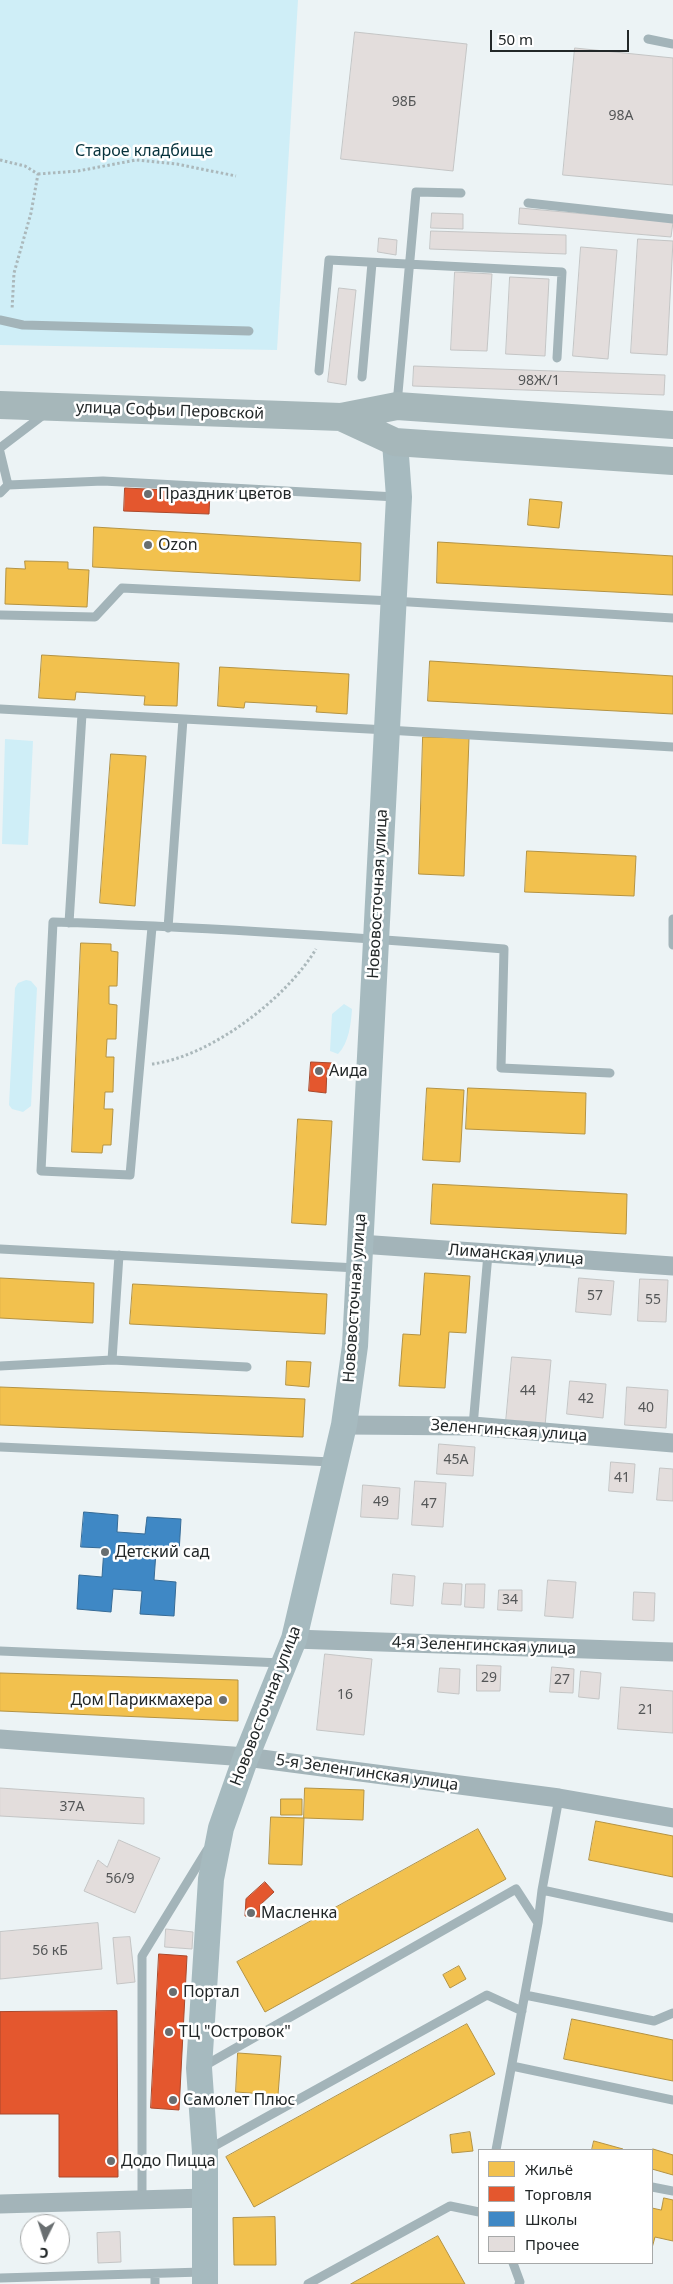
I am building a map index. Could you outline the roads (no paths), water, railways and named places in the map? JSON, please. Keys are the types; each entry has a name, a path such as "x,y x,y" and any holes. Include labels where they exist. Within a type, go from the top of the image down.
{"main road":[{"name":"улица Софьи Перовской","path":"0,405 341,417 397,406 673,425"},
{"path":"395,442 397,406"},
{"name":"улица Софьи Перовской","path":"341,417 395,442 673,460"},
{"name":"Нововосточная улица","path":"205,2278 205,2152 199,2068 210,1879 221,1828 246,1757 294,1639 344,1424 355,1346 399,497 395,442"}],"street":[{"name":"Лиманская улица","path":"359,1256 488,1254 673,1266"},
{"name":"Зеленгинская улица","path":"344,1424 473,1426 673,1443"},
{"name":"4-я Зеленгинская улица","path":"294,1639 673,1652"},
{"name":"5-я Зеленгинская улица","path":"0,1739 246,1757 559,1798 673,1818"},
{"path":"0,2204 205,2198"}],"lane":[{"path":"648,40 673,44"},
{"path":"397,406 416,192 461,193"},
{"path":"528,203 673,218"},
{"path":"319,371 329,260 562,272 557,358"},
{"path":"362,377 372,263"},
{"path":"0,320 12,321 22,325 249,330"},
{"path":"0,448 56,406"},
{"path":"0,452 8,484"},
{"path":"0,493 8,484 103,481 399,497"},
{"path":"0,615 95,617 122,588 393,601 673,618"},
{"path":"0,709 673,748"},
{"path":"69,923 82,714"},
{"path":"168,928 183,719"},
{"path":"673,919 673,945"},
{"path":"152,927 130,1175 41,1170 52,922 376,938 504,949 501,1068 610,1073"},
{"path":"0,1249 119,1255 359,1256"},
{"path":"473,1426 488,1254"},
{"path":"112,1360 119,1255"},
{"path":"0,1366 112,1360 247,1367"},
{"path":"0,1447 336,1462"},
{"path":"0,1651 285,1663"},
{"path":"496,2149 559,1798"},
{"path":"142,2200 142,1956 221,1828"},
{"path":"199,2068 516,1889 538,1923"},
{"path":"542,1890 673,1918"},
{"path":"205,2152 486,1995 522,2011"},
{"path":"525,1995 654,2021 673,2013"},
{"path":"512,2066 673,2100"},
{"path":"653,2187 673,2191"},
{"path":"308,2284 450,2206 478,2212"},
{"path":"514,2264 523,2283"},
{"path":"155,2274 155,2284"},
{"path":"0,2278 155,2274 205,2278"}],"place":[{"name":"Праздник цветов","path":"148,494"},
{"name":"Ozon","path":"148,545"},
{"name":"Аида","path":"319,1071"},
{"name":"Детский сад","path":"105,1552"},
{"name":"Дом Парикмахера","path":"223,1700"},
{"name":"Масленка","path":"251,1913"},
{"name":"Портал","path":"173,1992"},
{"name":"ТЦ \"Островок\"","path":"169,2032"},
{"name":"Самолет Плюс","path":"173,2100"},
{"name":"Додо Пицца","path":"111,2161"}],"park label":[{"name":"Старое кладбище","path":"144,151"}]}
